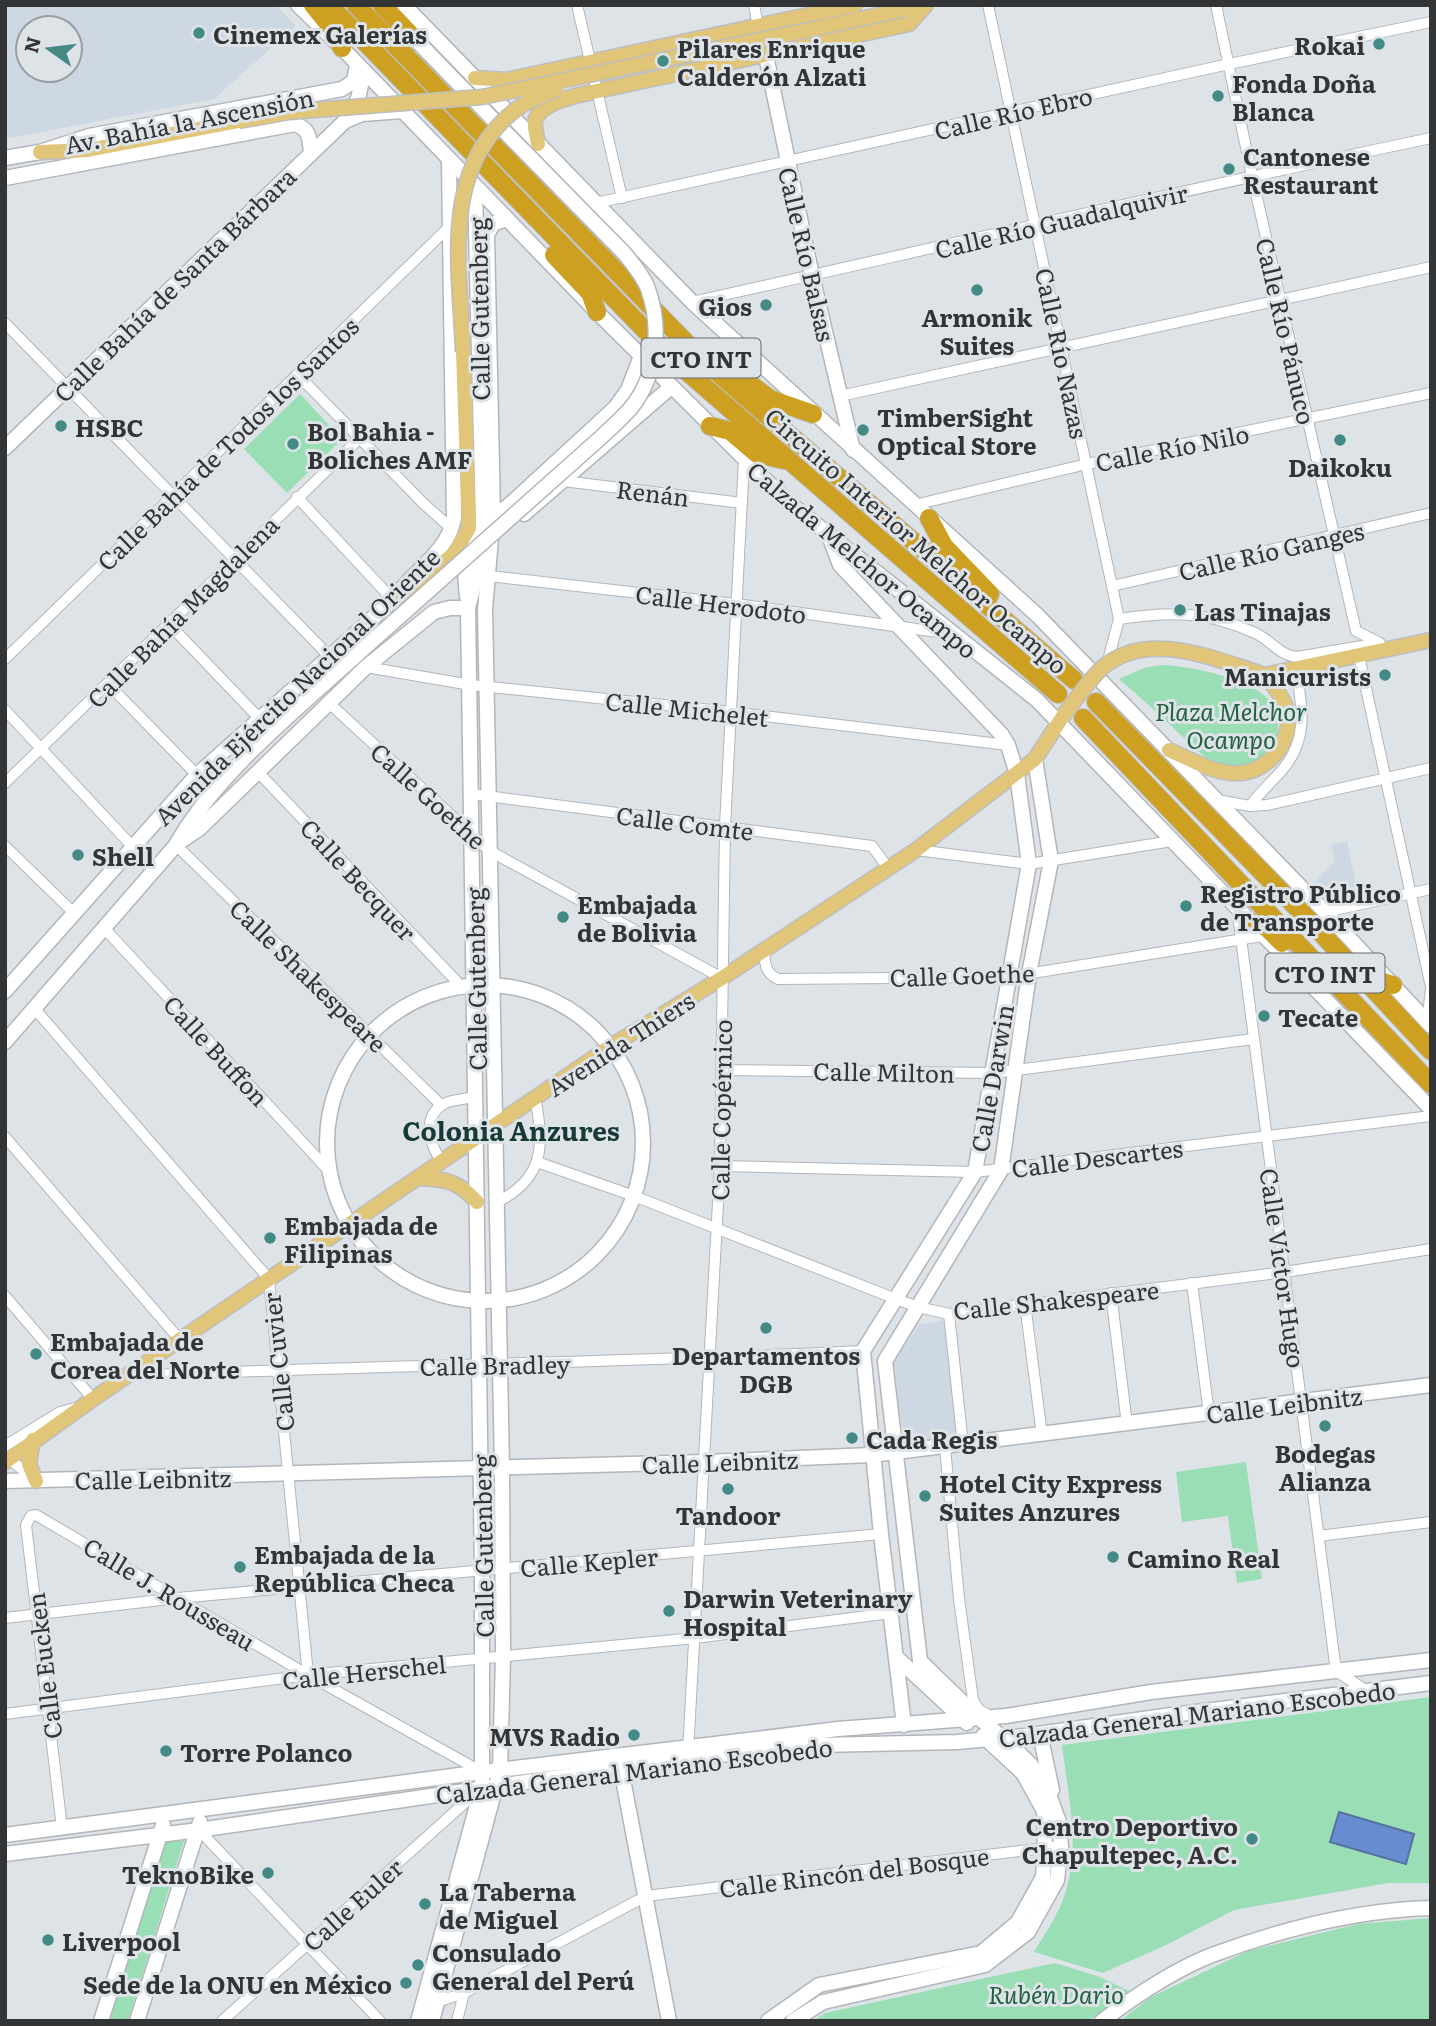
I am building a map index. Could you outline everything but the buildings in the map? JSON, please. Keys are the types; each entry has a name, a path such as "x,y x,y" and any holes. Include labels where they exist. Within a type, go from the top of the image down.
{"highway":[{"path":"313,5 331,27 342,48"},
{"name":"Circuito Interior Melchor Ocampo","path":"329,5 676,362 1058,694"},
{"name":"Circuito Interior Melchor Ocampo","path":"356,5 705,362 1074,680"},
{"path":"382,5 412,36"},
{"path":"515,198 527,226 590,293 597,312"},
{"path":"705,362 731,370 770,399 813,414"},
{"path":"710,426 730,431 757,454 788,461"},
{"path":"929,518 944,545 990,593 1004,619"},
{"name":"CTO INT","path":"1096,702 1431,1051"},
{"name":"CTO INT","path":"1083,718 1431,1084"},
{"path":"1243,916 1266,927 1309,969 1329,978"},
{"path":"1329,943 1344,950 1371,978 1394,985"}],"main road":[{"path":"475,78 506,80 855,5"},
{"path":"40,152 88,150 289,111 482,97 925,5"},
{"path":"538,144 535,124 537,116 543,109 558,101 909,24 925,5"},
{"path":"595,62 601,90"},
{"path":"393,600 454,554 469,528 459,227 467,175 486,142 519,107 576,79"},
{"path":"1103,674 1128,654 1168,649 1205,656 1262,674 1431,640"},
{"name":"Avenida Thiers","path":"6,1455 33,1440 611,1046 722,978 916,850 1035,759 1061,718 1103,674"},
{"path":"1169,750 1225,773 1242,774 1271,759 1280,749 1288,727 1286,707 1262,674"},
{"path":"419,1178 440,1178 456,1183 466,1189 477,1202"},
{"path":"33,1440 29,1464 36,1481"}],"street":[{"name":"Calzada Melchor Ocampo","path":"298,5 597,312 788,502 1061,718 1172,841 1431,1109"},
{"path":"577,5 595,62"},
{"path":"754,5 758,26"},
{"name":"Calle Río Nazas","path":"988,5 1119,620"},
{"name":"Calle Río Pánuco","path":"1216,5 1332,536 1356,631 1393,649"},
{"path":"176,845 188,823 229,775 362,650 598,440 631,408 648,376 656,346 656,315 647,287 637,269 412,36 405,6"},
{"name":"CTO INT","path":"405,6 692,302 1103,674 1169,750 1430,1023"},
{"name":"Calle Río Ebro","path":"596,203 1431,22"},
{"name":"Calle Río Balsas","path":"766,56 811,276 854,451"},
{"path":"344,121 358,99 361,67"},
{"name":"Av. Bahía la Ascensión","path":"5,158 40,152 89,136 342,89 354,81 361,67"},
{"path":"601,90 622,198"},
{"path":"344,121 362,114 402,111"},
{"name":"Calle Bahía de Santa Bárbara","path":"5,447 344,121"},
{"name":"Av. Bahía la Ascensión","path":"5,178 295,124 304,127 308,132 311,152"},
{"name":"Calle Río Guadalquivir","path":"692,302 1431,138"},
{"name":"Avenida Ejército Nacional Oriente","path":"7,986 197,775 393,600 410,578 443,546 452,529 454,518 449,161"},
{"name":"Calle Gutenberg","path":"475,188 483,296 493,514 485,610 502,1468 503,1657 500,1771 489,1786 482,1772 477,1138 468,986 473,837 468,608 479,565 484,521 483,296 488,232 493,224 506,219"},
{"name":"Calle Bahía de Todos los Santos","path":"5,659 449,227"},
{"path":"840,396 1431,267"},
{"path":"449,298 483,296"},
{"path":"5,323 329,656"},
{"path":"493,514 506,508 615,408 628,390 641,356"},
{"path":"298,375 359,439 452,529"},
{"path":"491,542 671,387"},
{"name":"Calle Río Nilo","path":"914,505 1087,464 1307,421 1431,393"},
{"name":"Calle Bahía Magdalena","path":"5,783 359,439"},
{"name":"Calle Copérnico","path":"688,1753 720,1166 725,826 744,460"},
{"name":"Renán","path":"563,481 742,503"},
{"path":"298,497 393,600"},
{"name":"Calle Río Ganges","path":"1112,586 1431,513"},
{"path":"176,845 199,829 366,667 433,612 468,608 465,573 469,528"},
{"name":"Calle Darwin","path":"829,536 840,565 1002,735 1017,774 1029,864 975,1172 863,1351"},
{"name":"Calle Herodoto","path":"489,576 736,604 952,634"},
{"path":"1103,674 1119,620 1161,613 1209,616 1257,634 1288,656 1297,657 1378,642"},
{"path":"169,624 258,718"},
{"path":"1359,656 1431,988 1430,1023"},
{"name":"Calle Michelet","path":"366,667 487,687 731,712 1008,745"},
{"path":"1250,806 1284,768 1298,747 1301,708 1296,669"},
{"path":"108,684 197,775"},
{"name":"Calle Goethe","path":"329,703 490,851 722,978"},
{"path":"5,710 132,846"},
{"name":"Calle Darwin","path":"1035,759 1051,861 1029,974 1001,1170 886,1361 920,1661 985,1718 1032,1766 1045,1784 1059,1822"},
{"path":"1217,800 1250,806 1267,805 1431,768"},
{"name":"Calle Becquer","path":"257,771 468,986"},
{"name":"Calle Comte","path":"472,794 872,846 888,868"},
{"path":"916,850 1029,864 1172,841"},
{"name":"Avenida Ejército Nacional Oriente","path":"5,1042 176,845"},
{"name":"Calle Shakespeare","path":"176,845 440,1105"},
{"path":"5,846 74,913"},
{"path":"1325,912 1431,889"},
{"name":"Calle Víctor Hugo","path":"1243,916 1241,939 1253,1039 1336,1671"},
{"name":"Calle Buffon","path":"104,928 330,1172"},
{"name":"Calle Goethe","path":"764,950 766,969 778,979 1008,976 1262,936"},
{"path":"493,985 527,990 559,1002 587,1021 611,1046 631,1080 641,1118 642,1158 634,1196 618,1229 595,1257 567,1279 534,1294 479,1302 428,1291 404,1280 383,1265 365,1246 349,1225 338,1199 330,1172 328,1135 334,1099 348,1065 370,1035 396,1012 427,996 468,986 493,985"},
{"name":"Calle Cuvier","path":"34,1008 269,1279 308,1675"},
{"name":"Calle Milton","path":"722,1070 994,1073 1253,1039"},
{"path":"442,1162 430,1142 433,1116 440,1105 476,1097"},
{"path":"497,1202 514,1194 528,1179 537,1162 541,1125 535,1098"},
{"name":"Calle Descartes","path":"720,1166 975,1172 1431,1116"},
{"path":"5,1137 180,1340"},
{"name":"Calle Shakespeare","path":"537,1162 634,1196 896,1299 948,1314 1284,1272 1431,1249"},
{"path":"1192,1283 1209,1414"},
{"path":"1111,1293 1127,1425"},
{"path":"5,1296 90,1401 60,1412 6,1455 36,1481"},
{"path":"1026,1304 1042,1435"},
{"path":"948,1314 963,1445"},
{"path":"863,1351 872,1455 904,1725"},
{"name":"Calle Bradley","path":"127,1376 710,1359 863,1351"},
{"name":"Calle Leibnitz","path":"5,1481 288,1475 872,1455 1431,1385"},
{"path":"945,1447 959,1598 973,1700 985,1718"},
{"name":"Calle Eucken","path":"41,1516 31,1516 26,1525 62,1828"},
{"name":"Calle J. Rousseau","path":"41,1516 308,1675 482,1772"},
{"path":"1319,1536 1431,1522"},
{"name":"Calle Kepler","path":"5,1618 178,1598 881,1534"},
{"name":"Calle Herschel","path":"5,1714 308,1675 695,1638 891,1613"},
{"path":"768,2021 819,1985 983,1959 1018,1922 1043,1877 1044,1811 1023,1773 896,1657"},
{"name":"Calzada General Mariano Escobedo","path":"5,1854 199,1830 621,1769 688,1753 838,1729 985,1718 1151,1692 1431,1660"},
{"path":"1336,1671 1367,1691"},
{"name":"Calzada General Mariano Escobedo","path":"5,1835 482,1772 688,1753 820,1745 987,1740 1431,1684"},
{"path":"793,2021 823,2002 983,1959 1028,1932 1057,1880 1061,1846 1059,1822 1040,1734"},
{"path":"621,1769 669,2021"},
{"path":"432,2021 489,1786"},
{"path":"418,2021 489,1786"},
{"name":"Calle Euler","path":"222,2021 489,1786"},
{"path":"137,2021 199,1830 201,1810"},
{"path":"101,2021 162,1833 164,1815"},
{"path":"199,1830 380,2021"},
{"name":"Calle Rincón del Bosque","path":"646,1896 1061,1846"},
{"path":"437,2002 464,1993 646,1896"},
{"path":"1102,2021 1138,1995 1211,1956 1320,1922 1395,1909 1431,1908"},
{"path":"857,1978 860,1994"},
{"path":"457,2021 464,1993"}],"shaded area":[{"path":"5,5 276,5 296,26 214,99 5,139"},
{"path":"1347,841 1357,891 1327,897 1314,883 1335,861 1331,845"},
{"path":"951,1320 968,1437 904,1446 894,1362 919,1324"}],"green space":[{"name":"Bol Bahia - Boliches AMF","path":"300,394 342,439 287,493 244,449"},
{"name":"Plaza Melchor Ocampo","path":"1161,665 1219,675 1262,694 1276,711 1278,727 1272,749 1265,757 1245,766 1223,765 1204,756 1119,679 1144,668"},
{"path":"1246,1462 1262,1579 1237,1583 1228,1516 1182,1522 1176,1472"},
{"name":"Centro Deportivo Chapultepec, A.C.","path":"1431,1697 1431,1883 1388,1883 1234,1910 1103,1973 1034,1952 1063,1900 1072,1861 1072,1823 1062,1745"},
{"path":"164,1841 184,1841 128,2021 108,2021"},
{"path":"1431,1918 1431,2021 1120,2021 1151,1997 1248,1951 1358,1924"},
{"name":"Rubén Dario","path":"1055,1963 1100,1977 1129,1991 1089,2021 813,2021 825,2013"}],"water":[{"path":"1339,1812 1414,1834 1406,1864 1330,1842"}],"place":[{"name":"Cinemex Galerías","path":"199,33"},
{"name":"Rokai","path":"1379,44"},
{"name":"Pilares Enrique Calderón Alzati","path":"663,61"},
{"name":"Fonda Doña Blanca","path":"1218,96"},
{"name":"Cantonese Restaurant","path":"1229,169"},
{"name":"Armonik Suites","path":"977,290"},
{"name":"Gios","path":"766,305"},
{"name":"HSBC","path":"61,426"},
{"name":"TimberSight Optical Store","path":"863,430"},
{"name":"Daikoku","path":"1340,440"},
{"name":"Bol Bahia - Boliches AMF","path":"293,444"},
{"name":"Las Tinajas","path":"1180,610"},
{"name":"Manicurists","path":"1385,675"},
{"name":"Shell","path":"78,855"},
{"name":"Registro Público de Transporte","path":"1186,906"},
{"name":"Embajada de Bolivia","path":"563,917"},
{"name":"Tecate","path":"1264,1016"},
{"name":"Embajada de Filipinas","path":"270,1238"},
{"name":"Departamentos DGB","path":"766,1328"},
{"name":"Embajada de Corea del Norte","path":"36,1354"},
{"name":"Bodegas Alianza","path":"1325,1426"},
{"name":"Cada Regis","path":"852,1438"},
{"name":"Tandoor","path":"728,1489"},
{"name":"Hotel City Express Suites Anzures","path":"925,1496"},
{"name":"Camino Real","path":"1113,1557"},
{"name":"Embajada de la República Checa","path":"240,1567"},
{"name":"Darwin Veterinary Hospital","path":"669,1611"},
{"name":"MVS Radio","path":"634,1735"},
{"name":"Torre Polanco","path":"166,1751"},
{"name":"Centro Deportivo Chapultepec, A.C.","path":"1252,1839"},
{"name":"TeknoBike","path":"268,1873"},
{"name":"La Taberna de Miguel","path":"425,1904"},
{"name":"Liverpool","path":"48,1940"},
{"name":"Consulado General del Perú","path":"418,1965"},
{"name":"Sede de la ONU en México","path":"406,1983"}],"district":[{"name":"Colonia Anzures","path":"511,1129"}]}
